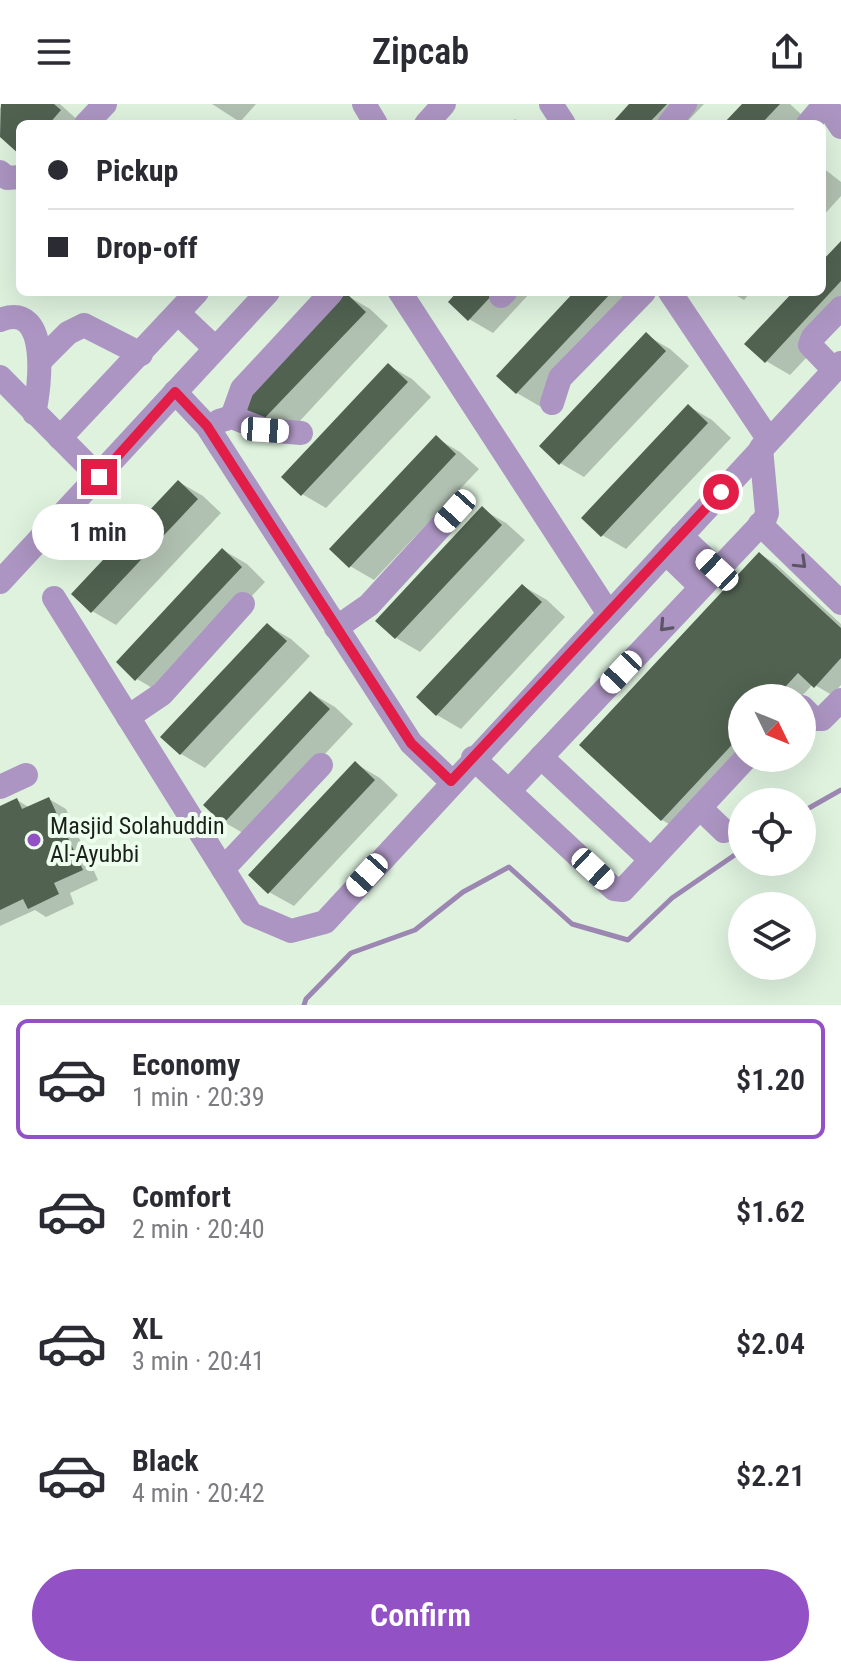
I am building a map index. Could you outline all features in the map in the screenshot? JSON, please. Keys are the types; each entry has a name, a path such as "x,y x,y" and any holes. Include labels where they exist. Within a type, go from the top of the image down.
{"street":[{"path":"90,120 105,104"},
{"path":"430,120 444,104"},
{"path":"672,120 685,104"},
{"path":"812,120 826,104 841,127"},
{"path":"60,438 193,296"},
{"path":"0,582 264,296"},
{"path":"232,417 242,389 328,296"},
{"path":"403,296 609,614"},
{"path":"552,403 560,378 640,296"},
{"path":"509,791 767,513 765,444 672,296"},
{"path":"54,598 251,914 291,931 325,922 451,781 838,366 810,345 813,337 841,308"},
{"path":"178,313 215,348"},
{"path":"0,320 9,317 23,321 35,334 42,359 34,413"},
{"path":"42,359 68,333 84,325 141,354"},
{"path":"0,377 99,477"},
{"path":"175,392 207,426 411,743 451,781"},
{"path":"207,426 232,417 265,430 301,433"},
{"path":"336,628 369,605 455,511"},
{"path":"760,524 841,603"},
{"path":"673,544 709,579"},
{"path":"128,717 162,694 243,604"},
{"path":"816,719 822,719 838,703"},
{"path":"541,757 651,860"},
{"path":"473,758 614,889 623,890 733,772"},
{"path":"223,869 321,765"},
{"path":"0,787 26,775"},
{"path":"700,808 724,831"}],"building":[{"path":"1,104 54,104 61,110 52,120 16,120 16,151 0,137"},
{"path":"629,104 667,104 652,120 615,120"},
{"path":"742,104 780,104 765,120 727,120"},
{"path":"841,241 841,281 765,363 744,344 789,296 826,296 826,257"},
{"path":"343,296 349,296 366,312 258,425 239,407"},
{"path":"453,296 491,296 468,321 448,302"},
{"path":"570,296 608,296 516,394 496,376"},
{"path":"646,332 666,351 559,465 539,446"},
{"path":"388,363 408,382 301,496 281,477"},
{"path":"688,404 708,423 601,537 581,518"},
{"path":"436,435 456,454 349,568 329,549"},
{"path":"178,480 198,499 91,613 71,594"},
{"path":"482,506 502,525 395,639 375,621"},
{"path":"222,548 242,567 135,681 116,662"},
{"path":"759,552 841,628 841,658 816,686 798,673 788,684 728,684 728,749 661,821 579,745"},
{"path":"522,584 542,602 436,716 416,697"},
{"path":"267,623 287,641 180,755 160,737"},
{"path":"310,691 330,709 223,824 203,805"},
{"path":"355,761 375,780 268,894 248,875"},
{"name":"Masjid Solahuddin Al-Ayubbi","path":"49,797 83,870 54,883 59,894 28,909 23,899 0,910 0,806 17,798 22,809"}],"waterway":[{"path":"816,804 841,790"},
{"path":"304,1005 306,999 351,953 415,930 463,892 509,867 572,924 628,940 672,898 728,860"}],"place":[{"name":"Masjid Solahuddin Al-Ayubbi","path":"34,840"}],"route":[{"path":"99,477 175,392 207,426 411,743 451,781 721,492"}]}
